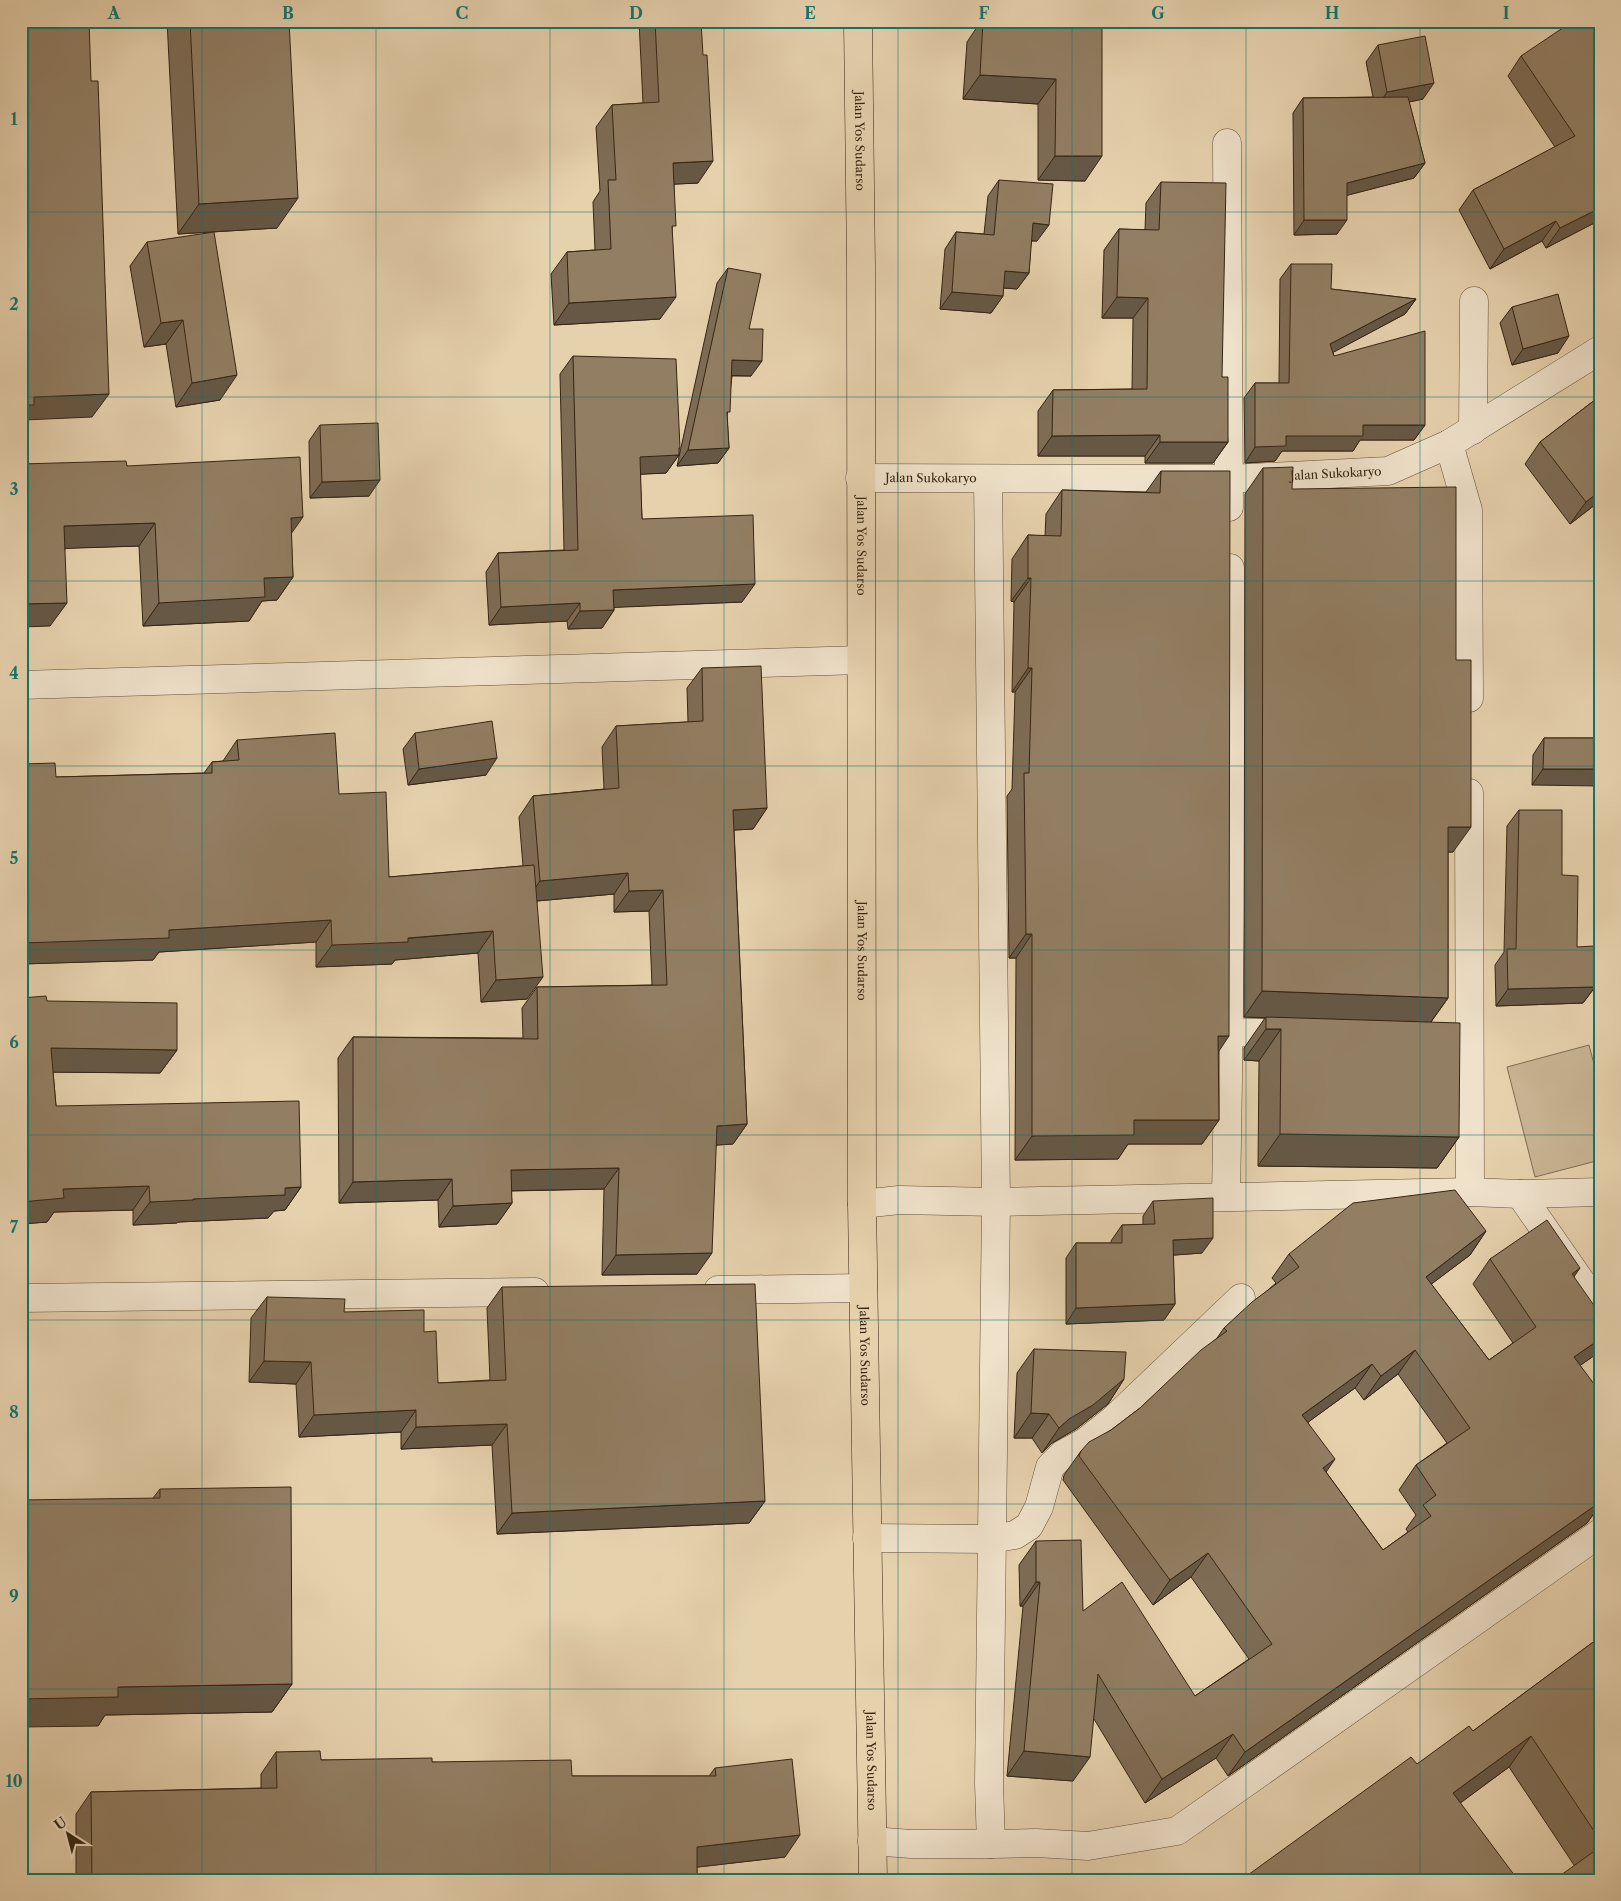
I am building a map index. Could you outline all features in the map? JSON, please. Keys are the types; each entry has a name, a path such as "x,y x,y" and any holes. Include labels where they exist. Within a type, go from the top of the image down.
{"highway":[{"name":"Jalan Yos Sudarso","path":"858,21 861,267 862,1204 873,1880"}],"street":[{"path":"1226,1196 1231,725 1227,143"},
{"path":"1474,301 1474,430"},
{"name":"Jalan Sukokaryo","path":"860,478 1229,479 1388,471 1449,444 1474,430 1600,350"},
{"path":"1449,444 1468,510 1469,726"},
{"path":"988,479 996,1202 989,1782 991,1844"},
{"path":"21,685 860,660"},
{"path":"1469,765 1470,1192"},
{"path":"1229,1032 1316,1035"},
{"path":"1440,1039 1469,1040"},
{"path":"862,1204 899,1200 996,1202 1226,1196 1600,1192"},
{"path":"1520,1194 1600,1309"},
{"path":"695,1290 863,1288"},
{"path":"21,1298 556,1292"},
{"path":"867,1538 991,1539 1015,1535 1029,1526 1039,1507 1050,1467 1063,1454 1085,1442 1113,1420 1241,1298"},
{"path":"872,1841 911,1844 1036,1843 1088,1846 1177,1831 1600,1533"}],"shaded area":[{"path":"1589,1045 1600,1087 1600,1160 1535,1177 1507,1067"}],"building":[{"path":"21,21 89,21 91,81 98,81 109,394 34,397 34,405 21,405"},
{"path":"190,21 289,21 298,198 199,204"},
{"path":"655,21 701,21 703,55 707,55 713,161 673,163 676,226 672,226 676,297 569,303 567,252 611,249 608,180 616,180 612,105 659,102"},
{"path":"983,21 1102,21 1102,156 1055,156 1056,79 980,75"},
{"path":"1573,21 1600,21 1600,208 1560,228 1556,221 1504,249 1473,190 1575,136 1521,56"},
{"path":"1425,36 1434,83 1387,92 1378,45"},
{"path":"1408,97 1425,163 1347,183 1347,220 1304,220 1303,98"},
{"path":"999,180 1053,184 1049,225 1033,223 1029,273 1005,271 1003,296 952,292 956,232 994,235"},
{"path":"1161,182 1226,183 1222,377 1228,377 1228,442 1160,442 1160,435 1052,436 1053,390 1147,389 1148,298 1117,297 1119,229 1159,230"},
{"path":"214,232 237,375 192,383 183,320 161,323 147,242"},
{"path":"1291,264 1332,264 1331,289 1416,299 1330,344 1334,356 1425,331 1425,425 1363,425 1363,436 1286,436 1286,446 1255,447 1255,383 1289,383"},
{"path":"728,268 761,274 749,329 763,329 762,361 732,360 730,412 727,412 729,448 688,450"},
{"path":"1558,294 1569,336 1523,349 1512,307"},
{"path":"573,356 676,359 679,455 640,457 642,519 753,515 755,584 613,590 614,610 580,611 580,603 501,607 498,553 578,550"},
{"path":"1600,396 1600,491 1586,502 1540,442"},
{"path":"378,423 380,480 322,482 320,425"},
{"path":"300,457 303,517 291,518 293,577 264,578 265,597 159,603 155,523 64,526 67,603 21,604 21,464 126,461 127,466"},
{"path":"1293,467 1292,489 1456,487 1456,660 1471,660 1471,827 1448,827 1448,998 1262,991 1263,468"},
{"path":"1161,471 1230,471 1229,1036 1218,1036 1219,1120 1134,1120 1134,1135 1032,1136 1032,934 1026,934 1024,773 1029,773 1032,668 1028,668 1031,578 1028,578 1028,535 1061,536 1062,490 1160,493"},
{"path":"761,666 767,808 733,810 747,1124 717,1126 712,1253 616,1255 619,1168 511,1170 512,1203 453,1206 452,1179 353,1182 353,1037 538,1039 537,987 667,985 663,890 629,891 628,873 540,881 533,796 619,788 616,726 703,721 702,668"},
{"path":"492,721 497,758 419,769 415,733"},
{"path":"335,733 339,794 386,792 389,877 534,865 543,977 496,980 493,931 408,938 408,942 332,945 331,920 169,930 169,938 21,943 21,764 55,763 56,777 212,773 212,762 239,760 237,740"},
{"path":"1544,738 1600,738 1600,769 1543,769"},
{"path":"1519,810 1562,810 1562,875 1578,876 1577,947 1594,946 1595,987 1508,989 1507,949 1516,949"},
{"path":"46,996 47,1001 177,1003 177,1050 51,1048 56,1106 299,1101 301,1187 285,1188 285,1195 150,1202 149,1186 63,1189 64,1198 21,1202 21,998"},
{"path":"1266,1017 1460,1023 1459,1137 1280,1134 1281,1029 1266,1029"},
{"path":"1455,1190 1486,1231 1426,1277 1489,1360 1536,1327 1490,1259 1547,1220 1580,1268 1572,1274 1600,1314 1600,1339 1574,1357 1600,1392 1600,1484 1596,1486 1600,1492 1600,1502 1245,1752 1233,1734 1162,1779 1098,1674 1090,1757 1024,1751 1040,1582 1036,1582 1036,1541 1081,1540 1083,1611 1122,1582 1195,1696 1272,1644 1208,1553 1170,1580 1079,1456 1089,1442 1111,1430 1140,1408 1201,1350 1227,1331 1224,1328 1252,1302 1299,1267 1289,1254 1353,1203","holes":["1415,1350 1470,1428 1416,1465 1436,1495 1423,1505 1431,1516 1383,1550 1323,1468 1335,1459 1302,1415 1372,1364 1381,1376"]},
{"path":"1213,1198 1213,1238 1173,1240 1175,1304 1076,1308 1076,1243 1122,1243 1122,1225 1155,1224 1153,1201"},
{"path":"755,1284 765,1501 512,1513 507,1424 416,1427 416,1410 314,1415 311,1362 264,1361 267,1297 345,1299 344,1312 424,1310 424,1332 436,1331 438,1383 506,1380 502,1287"},
{"path":"1034,1349 1126,1352 1124,1379 1093,1405 1069,1419 1059,1428 1049,1414 1031,1413"},
{"path":"291,1487 292,1684 118,1687 118,1697 21,1699 21,1500 160,1498 160,1489"},
{"path":"1600,1637 1600,1840 1531,1736 1453,1793 1518,1880 1241,1880 1411,1757 1417,1764 1469,1726 1473,1731"},
{"path":"320,1751 321,1760 432,1758 432,1762 571,1760 572,1776 716,1776 715,1768 792,1759 800,1835 697,1847 697,1880 92,1880 91,1792 277,1788 276,1752"},
{"path":"1600,1847 1600,1880 1554,1880"}]}
